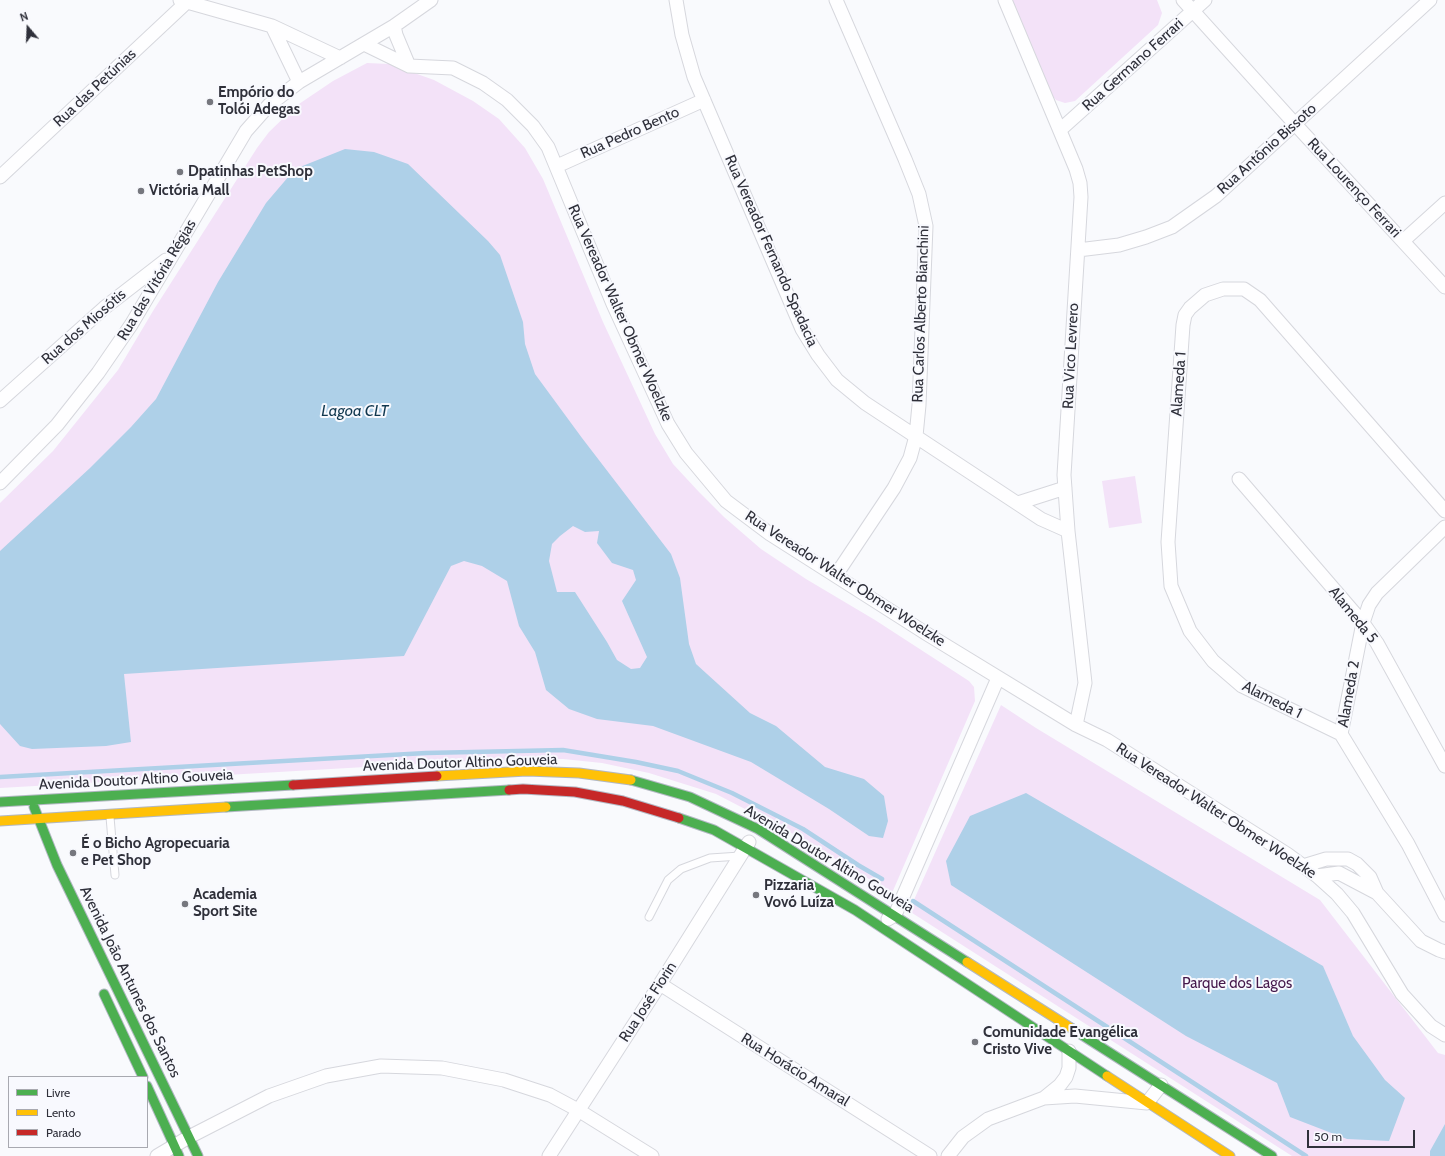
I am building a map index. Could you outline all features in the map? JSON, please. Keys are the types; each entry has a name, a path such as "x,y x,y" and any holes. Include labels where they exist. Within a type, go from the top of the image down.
{"main road":[{"name":"Avenida Doutor Altino Gouveia","path":"0,821 21,813 32,800 527,771 579,773 627,779 690,797 758,828 895,914 1272,1156"},
{"path":"237,788 239,806"},
{"name":"Avenida Doutor Altino Gouveia","path":"0,802 38,820 523,789 575,792 622,802 679,818 714,830 743,851 855,910 1147,1103 1230,1156"},
{"name":"Avenida João Antunes dos Santos","path":"32,800 38,820 57,865 198,1156"},
{"name":"Avenida João Antunes dos Santos","path":"101,986 143,1076"},
{"name":"Avenida João Antunes dos Santos","path":"148,1088 177,1151"}],"street":[{"name":"Rua das Vitória Régias","path":"0,483 57,425 98,373 131,325 246,131 269,105 299,82 394,26 431,0"},
{"name":"Rua Vereador Fernando Spadacia","path":"676,0 682,35 694,77 802,328 818,355 837,380 865,402 1041,519 1068,531"},
{"name":"Rua Carlos Alberto Bianchini","path":"836,0 914,180 919,194 926,226 919,404 916,436 910,458 894,488 836,575"},
{"name":"Rua Vico Levrero","path":"1005,0 1076,169 1080,183 1081,197 1065,467 1068,531 1085,683 1076,725"},
{"name":"Rua Lourenço Ferrari","path":"1183,0 1445,287"},
{"name":"Rua Germano Ferrari","path":"1060,130 1205,0"},
{"name":"Rua Antônio Bissoto","path":"1078,250 1119,245 1172,227 1216,196 1430,0"},
{"path":"186,1 272,26 340,58"},
{"name":"Rua das Petúnias","path":"0,177 186,1"},
{"path":"272,26 299,82"},
{"path":"394,26 396,35 409,66"},
{"name":"Rua Vereador Walter Obmer Woelzke","path":"364,44 409,66 452,68 483,83 507,100 534,126 548,147 557,166 613,304 668,424 686,453 726,500 770,534 927,634 1076,725 1107,740 1317,876 1337,894 1354,913 1402,994 1432,1026 1445,1035"},
{"name":"Rua Pedro Bento","path":"557,166 704,100"},
{"path":"1403,241 1445,203"},
{"name":"Rua dos Miosótis","path":"0,402 104,308 171,257"},
{"name":"Alameda 1","path":"1342,734 1242,686 1213,661 1190,631 1171,586 1168,542 1183,325 1185,315 1190,308 1205,295 1223,289 1244,289 1260,300 1445,511"},
{"name":"Alameda 5","path":"1239,479 1363,623 1377,643 1445,766"},
{"path":"1018,503 1065,488"},
{"name":"Alameda 2","path":"1445,527 1377,593 1369,605 1363,623 1342,734 1408,844 1445,915"},
{"path":"855,910 866,912 881,920 889,919 895,914 998,678"},
{"name":"Rua José Fiorin","path":"549,1156 758,828"},
{"path":"1303,866 1326,859 1348,859 1357,864 1370,877 1377,893"},
{"path":"1317,876 1339,873 1377,893 1421,940 1445,952"},
{"name":"Rua Horácio Amaral","path":"660,984 930,1156"},
{"path":"1044,1098 1060,1085 1066,1077 1069,1068 1069,1051"},
{"path":"157,1156 177,1151 189,1137 269,1096 326,1076 381,1066 442,1068 504,1080 550,1095 578,1110 652,1156"},
{"path":"948,1156 963,1137 988,1119 1044,1098 1075,1096 1147,1103 1161,1085"},
{"path":"1207,1142 1214,1156"}],"lane":[{"path":"110,815 115,875"},
{"path":"649,917 668,880 681,869 710,858 743,851"}],"green space":[{"path":"1011,0 1157,0 1162,13 1158,25 1075,101 1065,103 1056,100 1049,92"},
{"path":"367,63 389,64 434,80 473,101 499,119 525,148 543,179 603,322 655,434 673,464 699,492 724,517 761,549 806,579 875,620 969,681 974,687 975,701 892,893 801,838 716,794 649,773 602,763 563,759 470,761 0,788 0,503 53,451 118,370 153,311 257,148 269,132 296,106 333,81"},
{"path":"1135,476 1142,523 1109,528 1102,481"},
{"name":"Parque dos Lagos","path":"1001,705 1036,728 1320,900 1438,1053 1445,1055 1445,1156 1292,1156 909,911"}],"water":[{"name":"Lagoa CLT","path":"345,149 374,152 408,164 488,241 500,255 523,322 525,344 535,374 671,554 680,578 689,644 696,664 750,713 776,726 825,767 864,779 884,796 888,821 883,838 869,836 829,809 751,762 653,726 597,719 569,709 546,690 535,652 519,626 507,581 482,566 464,561 451,566 404,656 124,674 131,742 106,746 32,749 20,746 0,724 0,551 90,468 131,427 156,399 218,282 266,203 295,169","holes":["573,526 585,532 599,531 597,543 612,563 633,570 636,580 622,601 647,657 640,668 631,669 617,660 575,592 557,592 549,561 552,544"]},
{"name":"Parque dos Lagos","path":"1026,793 1323,966 1353,1036 1385,1080 1405,1098 1389,1141 1347,1139 1290,1117 1277,1083 1186,1036 951,885 946,861 970,816"},
{"path":"1445,1124 1445,1156 1430,1156 1430,1151"}],"waterway":[{"path":"0,777 426,753 563,750 636,762 678,771 732,793 803,829 882,879"},
{"path":"913,901 1306,1156"}],"traffic: fast":[{"path":"631,780 690,797 758,829 967,962"},
{"path":"0,802 293,785"},
{"path":"226,807 509,790"},
{"path":"34,807 57,865 198,1156"},
{"path":"679,818 714,830 855,910 1107,1076"},
{"path":"104,994 143,1076"},
{"path":"1071,1028 1272,1156"},
{"path":"148,1088 179,1156"}],"traffic: slow":[{"path":"437,776 527,771 579,773 631,780"},
{"path":"0,821 226,807"},
{"path":"967,962 1071,1028"},
{"path":"1107,1076 1230,1156"}],"traffic: jam":[{"path":"293,785 437,776"},
{"path":"509,790 523,789 575,792 623,801 679,818"}],"place":[{"name":"Empório do Tolói Adegas","path":"210,102"},
{"name":"Dpatinhas PetShop","path":"180,172"},
{"name":"Victória Mall","path":"141,191"},
{"name":"É o Bicho Agropecuaria e Pet Shop","path":"73,853"},
{"name":"Pizzaria Vovó Luíza","path":"756,895"},
{"name":"Academia Sport Site","path":"185,904"},
{"name":"Comunidade Evangélica Cristo Vive","path":"975,1042"}]}
